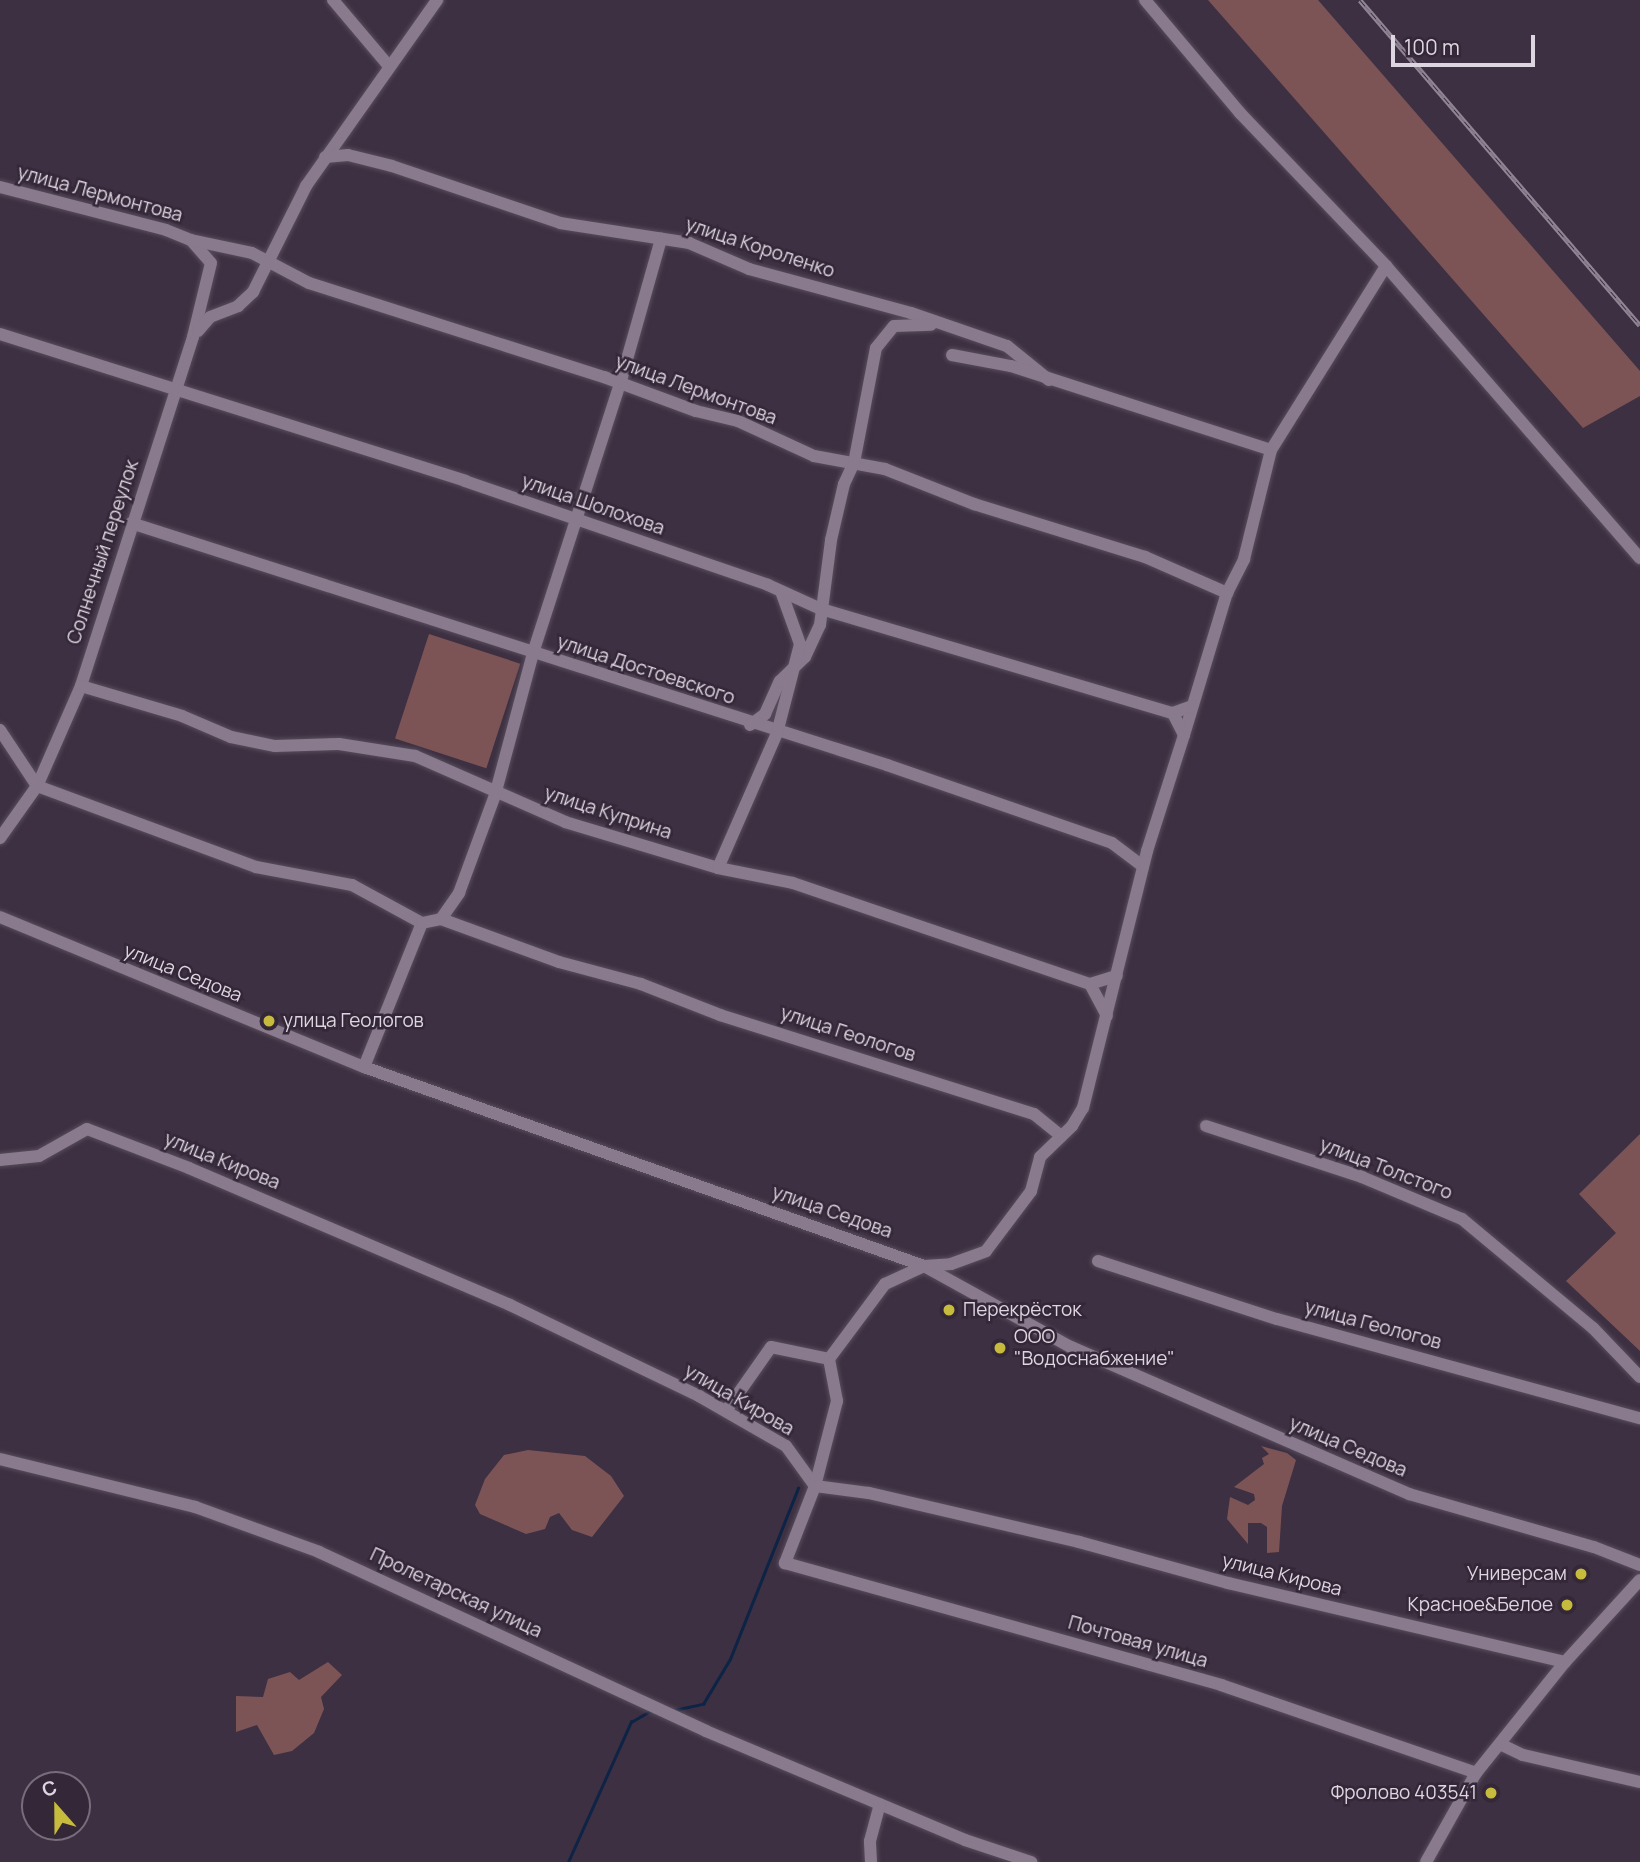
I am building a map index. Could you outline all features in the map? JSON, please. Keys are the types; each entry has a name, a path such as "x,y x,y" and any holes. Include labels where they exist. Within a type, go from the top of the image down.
{"street":[{"path":"333,0 387,64"},
{"path":"193,337 210,317 238,306 253,292 271,261 306,186 387,64 437,0"},
{"path":"1145,0 1240,113 1386,266 1640,558"},
{"name":"улица Короленко","path":"325,157 348,155 393,166 560,223 689,243 729,262 1007,346 1049,380"},
{"name":"улица Лермонтова","path":"0,187 191,240 219,242 271,261 309,283 738,421 814,456 885,468 974,504 1145,557 1227,593"},
{"path":"0,730 37,786 256,866 352,885 422,923 441,919 459,893 495,795 533,653 620,384 661,239"},
{"name":"улица Лермонтова","path":"191,240 211,263"},
{"name":"Солнечный переулок","path":"0,838 37,786 81,686 131,523 193,337 211,263"},
{"path":"815,1486 837,1401 829,1359 885,1284 924,1266 951,1264 986,1251 1031,1191 1040,1157 1059,1134 1072,1126 1083,1108 1143,866 1227,593 1244,559 1271,450 1386,266"},
{"path":"750,725 765,714 780,681 794,671 813,642 831,540 844,484 854,463 876,348 894,326 930,325 963,331"},
{"name":"улица Шолохова","path":"0,334 177,389 576,522 633,538 821,608 1173,713"},
{"name":"улица Короленко","path":"952,355 1011,366 1271,450"},
{"name":"улица Достоевского","path":"131,523 1060,824 1112,843 1143,866"},
{"path":"718,869 777,733 794,671 800,644 782,594"},
{"name":"улица Куприна","path":"81,686 182,716 231,737 275,746 339,744 415,756 469,776 495,795 565,822 718,869 793,883 1090,985"},
{"path":"1184,735 1173,713 1192,706"},
{"name":"улица Седова","path":"0,917 364,1067 924,1266 1071,1347 1409,1494 1594,1547 1640,1565"},
{"name":"улица Геологов","path":"441,919 559,962 641,984 720,1015 1034,1114 1059,1134"},
{"path":"364,1067 422,923"},
{"path":"1107,1016 1090,985 1117,975"},
{"name":"улица Толстого","path":"1206,1126 1362,1177 1462,1219 1533,1282 1593,1328 1640,1377"},
{"name":"улица Кирова","path":"0,1160 39,1156 87,1129 305,1215 510,1305 726,1410 786,1446 815,1486 869,1493 1079,1542 1228,1583 1565,1662"},
{"name":"улица Геологов","path":"1098,1261 1239,1308 1640,1418"},
{"path":"951,1264 946,1271 951,1279"},
{"path":"726,1410 771,1347 829,1359"},
{"name":"Пролетарская улица","path":"0,1459 195,1507 319,1552 667,1714 880,1804 1031,1862"},
{"name":"Почтовая улица","path":"815,1486 785,1563 1221,1685 1476,1773"},
{"path":"1426,1862 1476,1773 1565,1662 1640,1580"},
{"path":"1500,1744 1523,1755 1640,1782"},
{"path":"871,1862 870,1841 880,1804"}],"shaded area":[{"path":"1208,0 1318,0 1640,371 1640,396 1583,428"},
{"path":"429,634 520,664 486,768 395,739"},
{"path":"1640,1134 1640,1351 1566,1281 1616,1233 1579,1194"},
{"path":"1261,1446 1287,1453 1296,1460 1282,1506 1279,1552 1267,1553 1267,1527 1261,1523 1248,1523 1248,1544 1227,1519 1230,1497 1248,1505 1255,1500 1254,1494 1234,1487 1264,1464 1262,1458 1269,1454"},
{"path":"528,1450 585,1456 611,1476 624,1496 592,1537 572,1530 559,1513 550,1517 545,1529 526,1534 480,1514 475,1505 485,1479 504,1455"},
{"path":"328,1662 342,1675 321,1697 324,1709 314,1733 292,1751 274,1755 257,1725 236,1732 236,1696 263,1697 268,1679 290,1672 299,1680"}],"waterway":[{"path":"674,1710 703,1704 730,1659 798,1488"},
{"path":"568,1862 631,1722 650,1711"}],"railway":[{"path":"1360,0 1640,325"}],"place":[{"name":"улица Геологов","path":"269,1021"},
{"name":"Перекрёсток","path":"949,1310"},
{"name":"ООО \"Водоснабжение\"","path":"1000,1348"},
{"name":"Универсам","path":"1581,1574"},
{"name":"Красное&Белое","path":"1567,1605"},
{"name":"Фролово 403541","path":"1491,1793"}]}
